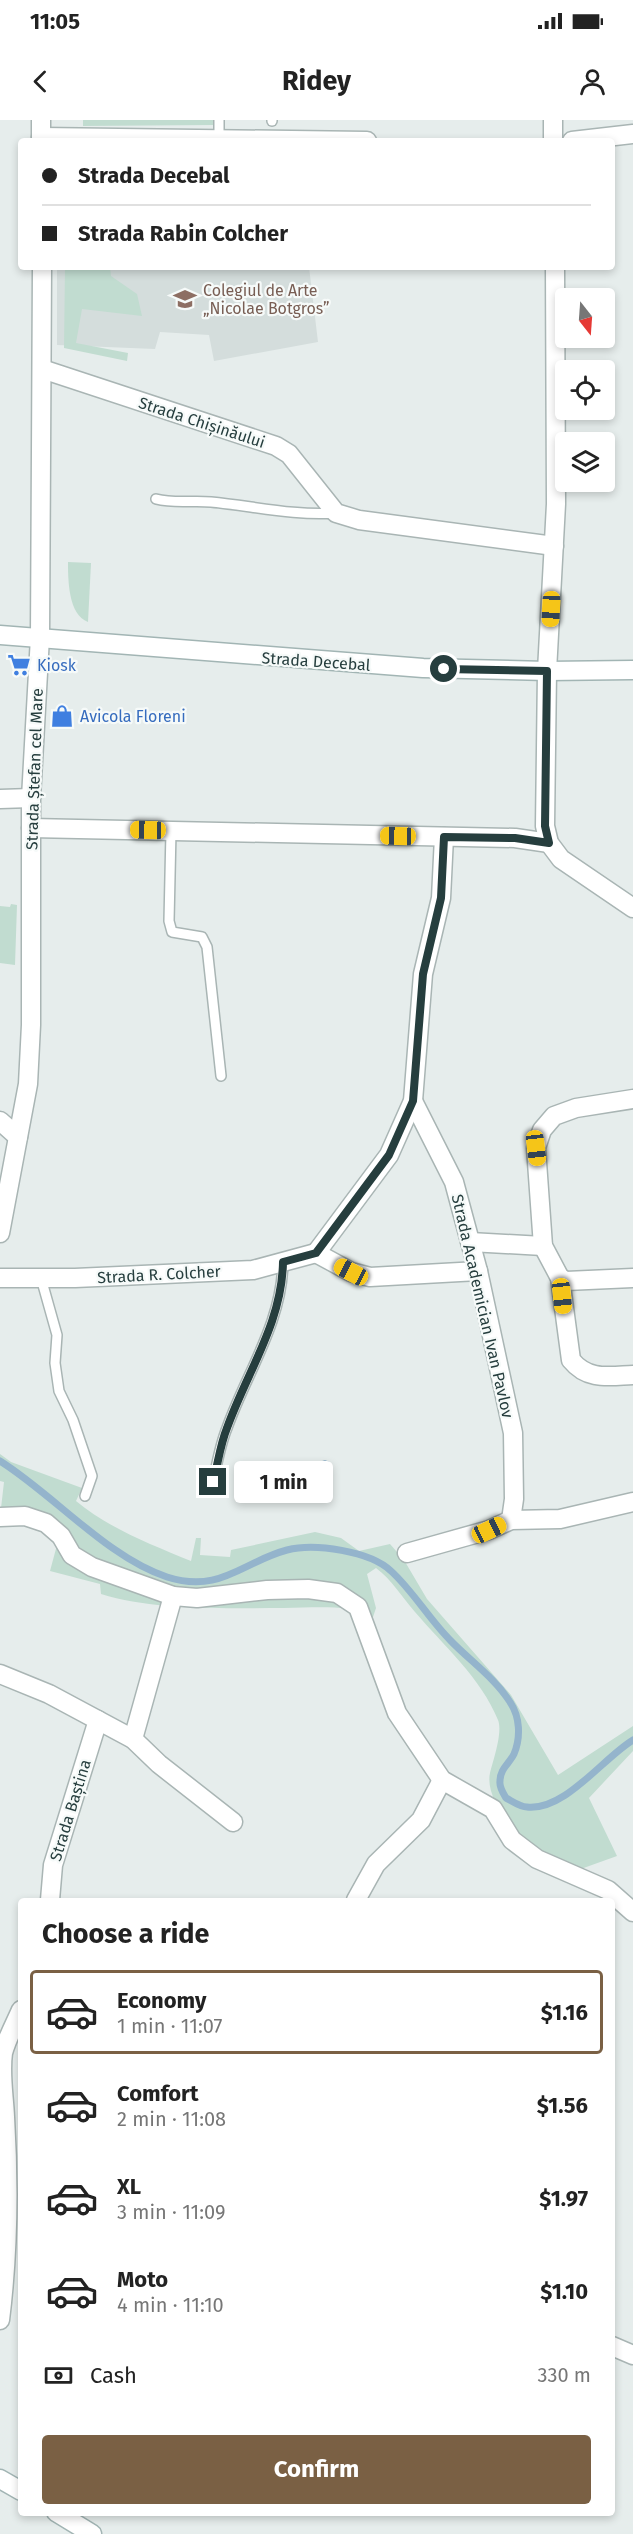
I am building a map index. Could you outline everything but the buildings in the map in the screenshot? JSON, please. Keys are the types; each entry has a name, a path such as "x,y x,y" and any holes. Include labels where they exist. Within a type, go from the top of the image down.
{"street":[{"path":"553,120 554,138"},
{"path":"41,133 189,138"},
{"path":"602,138 633,135"},
{"name":"Strada Ștefan cel Mare","path":"0,1233 28,1084 31,798 40,637 42,270"},
{"path":"555,270 556,504 547,671 545,826 549,843 561,860 633,908"},
{"name":"Strada Chișinăului","path":"42,369 276,446 289,454 336,513"},
{"path":"336,513 358,520 554,546"},
{"name":"Strada Decebal","path":"0,634 340,663 547,671 633,670"},
{"path":"0,799 31,798"},
{"path":"31,828 515,838 549,843"},
{"path":"444,837 441,898 423,974 413,1101 389,1155 316,1253 351,1272 369,1277 478,1272"},
{"path":"633,1099 576,1108 554,1116 542,1130 536,1148 543,1246 560,1278 571,1360 585,1373 595,1376 633,1375"},
{"name":"Strada Academician Ivan Pavlov","path":"413,1101 454,1182 478,1272 513,1432 514,1499 511,1520"},
{"path":"0,1121 18,1137"},
{"path":"470,1242 543,1246"},
{"name":"Strada R. Colcher","path":"0,1278 253,1270 316,1253"},
{"path":"560,1278 572,1281 633,1278"},
{"path":"407,1552 489,1530 511,1520 560,1519 633,1502"},
{"path":"0,1516 26,1516 46,1523 61,1536 72,1555 92,1567 173,1596 197,1598 267,1590 308,1589 337,1593 358,1607 397,1713 442,1780 493,1809 512,1840 537,1859 608,1890 633,1912"},
{"path":"133,1739 173,1596"},
{"path":"0,1674 49,1694 133,1739 159,1764 233,1822"},
{"name":"Strada Baștina","path":"50,1898 53,1866 98,1720"},
{"path":"357,1898 376,1864 421,1820 442,1780"},
{"path":"0,2320 4,2292 6,2170 5,2115 0,2076 3,2054 18,2017"},
{"path":"615,2347 633,2355"},
{"path":"0,2479 18,2490"},
{"path":"66,2516 92,2534"}],"lane":[{"path":"219,120 219,138"},
{"path":"156,499 169,503 207,501 307,515 336,513"},
{"path":"171,831 169,921 172,932 202,937 207,947 221,1076"},
{"path":"213,1482 226,1429 262,1351 280,1301 283,1262"},
{"path":"41,1278 57,1335 55,1364 59,1391 73,1420 92,1476 86,1497"}],"shaded area":[{"name":"Colegiul de Arte „Nicolae Botgros”","path":"57,270 309,270 318,342 214,361 209,335 160,332 155,349 57,345"}],"green space":[{"path":"83,120 222,120 222,123 213,125 83,126"},
{"path":"65,270 110,270 111,276 137,294 142,316 82,309 76,343 128,353 127,361 64,348"},
{"path":"68,562 91,563 88,622 76,612 70,596"},
{"path":"11,904 17,905 15,965 0,963 0,906 10,907"},
{"path":"0,1454 11,1462 82,1488 76,1501 102,1520 191,1561 196,1538 201,1538 200,1555 230,1557 231,1550 315,1532 341,1538 359,1551 390,1544 404,1560 427,1599 511,1695 558,1775 633,1726 633,1751 589,1798 617,1856 578,1870 540,1855 522,1841 504,1819 492,1795 490,1773 497,1746 499,1725 491,1705 472,1676 392,1583 376,1568 367,1574 376,1608 372,1620 355,1626 348,1609 167,1606 101,1594 100,1584 50,1571 57,1545 51,1539 48,1531 0,1517 4,1482 0,1481"}],"water":[{"path":"325,1460 330,1462 332,1493 308,1502 294,1501 292,1483 294,1477 303,1469"}],"waterway":[{"path":"0,1461 123,1556 167,1577 202,1582 216,1579 271,1555 299,1548 342,1550 382,1564 399,1579 450,1640 497,1685 513,1708 518,1721 518,1741 514,1754 501,1773 500,1783 506,1798 519,1805 541,1806 555,1801 583,1782 633,1740"}],"place":[{"name":"Colegiul de Arte „Nicolae Botgros”","path":"185,299"},
{"name":"Kiosk","path":"19,665"},
{"name":"Avicola Floreni","path":"62,716"}],"route":[{"path":"213,1482 226,1429 250,1372 262,1351 280,1301 283,1262 316,1253 389,1155 413,1101 423,974 441,898 444,837 515,838 549,843 545,826 547,671 444,669"}]}
